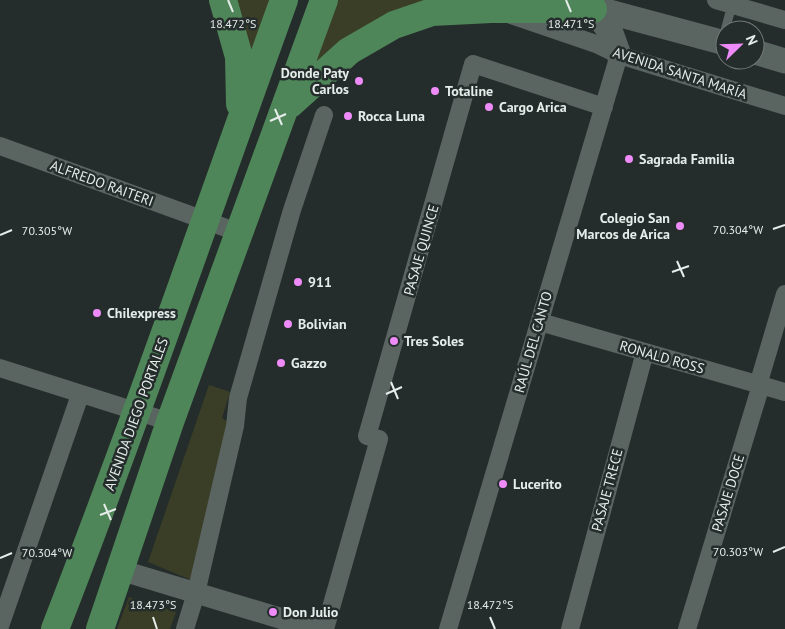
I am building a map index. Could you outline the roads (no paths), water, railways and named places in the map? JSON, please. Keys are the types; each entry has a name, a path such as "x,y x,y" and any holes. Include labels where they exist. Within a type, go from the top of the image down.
{"main road":[{"path":"223,0 239,58 241,117"},
{"name":"AVENIDA DIEGO PORTALES","path":"55,629 175,308 204,220 284,0"},
{"path":"100,629 170,422 324,0"},
{"path":"565,0 715,41"},
{"path":"285,108 349,51 394,25 432,12 491,9 593,9"},
{"path":"593,9 611,33 619,55"},
{"path":"765,55 785,61"}],"street":[{"path":"727,2 785,20"},
{"name":"AVENIDA SANTA MARÍA","path":"491,9 596,44 619,55 785,106"},
{"name":"RAÚL DEL CANTO","path":"448,629 619,55"},
{"name":"PASAJE QUINCE","path":"325,629 373,438 473,64 604,107"},
{"path":"185,629 196,593 235,426 238,398 292,210 324,115"},
{"name":"ALFREDO RAITERI","path":"0,146 204,220"},
{"path":"204,220 240,233"},
{"name":"PASAJE DOCE","path":"687,629 785,294"},
{"name":"RONALD ROSS","path":"540,322 785,392"},
{"name":"PASAJE TRECE","path":"570,629 645,352"},
{"path":"0,368 80,395 170,422"},
{"path":"0,626 80,395"},
{"path":"120,570 316,629"}],"lane":[{"path":"726,20 727,2"}],"place":[{"name":"Donde Paty Carlos","path":"359,81"},
{"name":"Totaline","path":"435,91"},
{"name":"Cargo Arica","path":"489,107"},
{"name":"Rocca Luna","path":"348,116"},
{"name":"Sagrada Familia","path":"629,159"},
{"name":"Colegio San Marcos de Arica","path":"680,226"},
{"name":"911","path":"298,282"},
{"name":"Chilexpress","path":"97,313"},
{"name":"Bolivian","path":"288,324"},
{"name":"Tres Soles","path":"394,341"},
{"name":"Gazzo","path":"281,363"},
{"name":"Lucerito","path":"503,484"},
{"name":"Don Julio","path":"273,612"}]}
